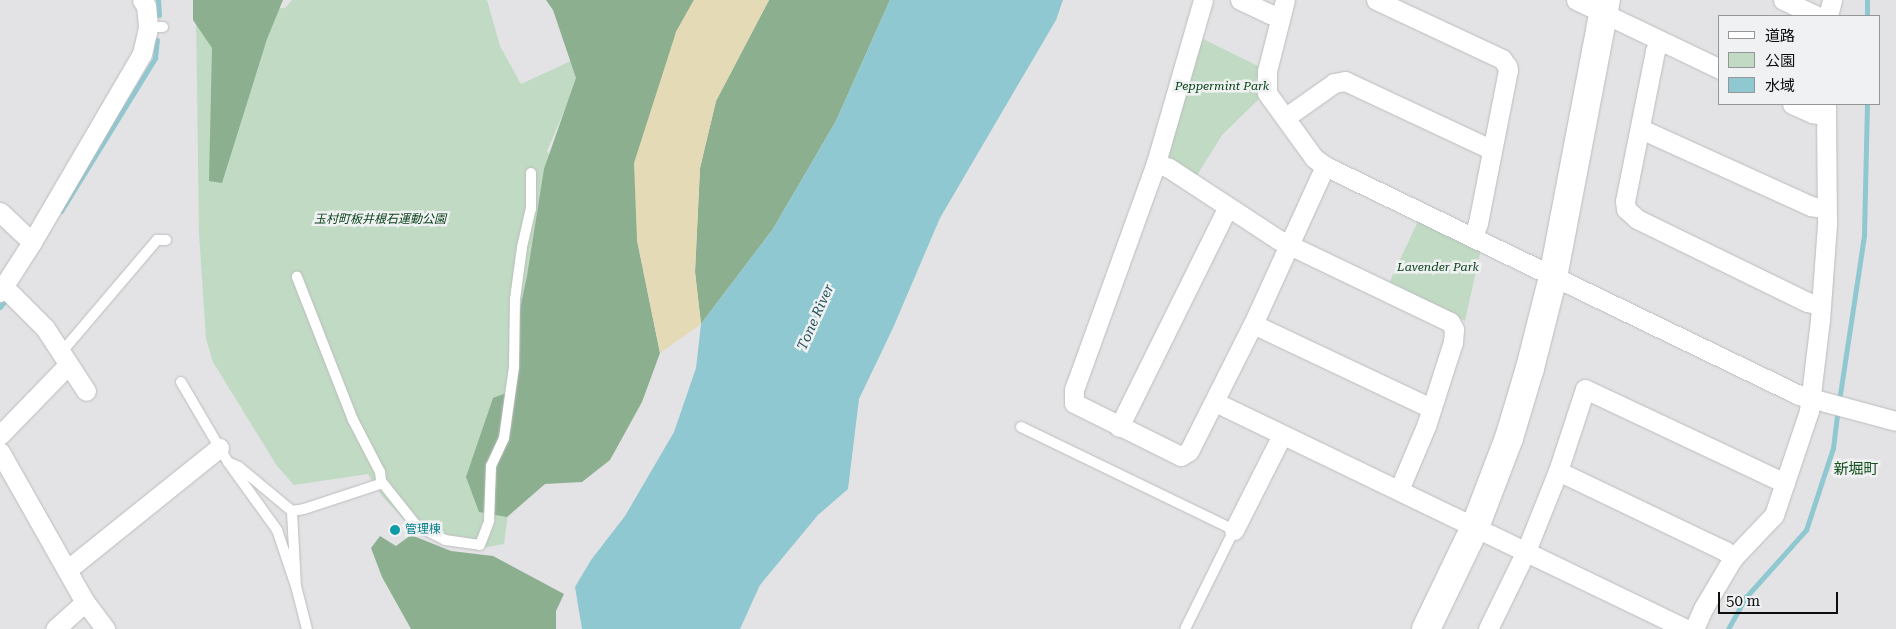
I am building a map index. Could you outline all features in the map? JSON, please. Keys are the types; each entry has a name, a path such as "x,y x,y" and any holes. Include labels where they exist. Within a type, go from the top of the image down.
{"street":[{"path":"86,391 64,360 46,328 2,289 32,242 130,76 156,27 142,0"},
{"path":"1203,0 1156,162 1072,395 1076,406 1181,456 1189,451 1253,324 1325,166"},
{"path":"1240,0 1270,14 1283,8"},
{"path":"1376,0 1506,62 1508,70 1478,223 1473,237"},
{"path":"1576,0 1605,7 1660,41 1718,68"},
{"path":"1783,0 1816,15"},
{"path":"1828,15 1832,0"},
{"path":"1426,629 1474,527 1509,438 1530,368 1553,277 1605,7"},
{"path":"1283,8 1267,71 1267,93 1314,158 1325,166 1553,277 1819,401 1896,421"},
{"path":"1660,41 1655,51 1641,129 1625,201 1626,209 1630,215 1807,302 1821,306"},
{"path":"1286,118 1334,84 1345,81 1492,150"},
{"path":"1694,629 1704,607 1733,558 1774,515 1809,411 1819,401 1826,209 1825,109 1812,113 1794,105"},
{"path":"1641,129 1811,206 1826,209"},
{"path":"1156,162 1169,168 1227,208 1290,246 1450,322 1454,329 1453,342 1430,408 1426,426 1399,490"},
{"path":"1118,427 1227,208"},
{"path":"0,212 32,242"},
{"path":"1253,324 1430,408"},
{"path":"0,435 64,360"},
{"path":"1488,629 1526,551 1558,471 1585,389 1785,483"},
{"path":"1215,402 1686,629"},
{"path":"1234,530 1282,435"},
{"path":"0,452 85,602 105,629"},
{"path":"67,570 223,455"},
{"path":"1558,471 1725,552 1733,558"},
{"path":"55,629 85,602"}],"lane":[{"path":"297,277 353,420 380,472 382,481 416,526 445,540 480,545 489,521 492,466 504,438 514,367 515,299 522,247 531,209 531,173"},
{"path":"64,360 157,240 166,240"},
{"path":"181,382 223,455 277,530 296,586"},
{"path":"1021,427 1234,530 1187,628"},
{"path":"223,455 292,510 304,509 372,487 380,484 382,481"},
{"path":"292,510 296,586 304,628"}],"green space":[{"path":"193,0 283,0 267,39 222,183 209,181 212,48 193,20"},
{"name":"玉村町板井根石運動公園","path":"292,0 487,0 500,46 521,84 573,60 579,77 547,151 575,195 514,467 504,544 482,548 446,544 412,528 382,496 368,474 294,485 277,466 213,362 206,339 199,234 196,11 285,8"},
{"path":"546,0 694,0 676,32 637,240 660,353 642,402 610,460 582,482 545,484 507,517 479,512 466,477 493,398 509,392 513,342 527,276 544,169 576,78 553,10"},
{"path":"769,0 890,0 836,121 773,229 701,324 695,272 700,168 716,101"},
{"name":"Peppermint Park","path":"1201,38 1260,67 1256,82 1262,96 1222,135 1196,177 1172,161 1168,153"},
{"name":"Lavender Park","path":"1419,219 1481,249 1465,321 1389,283"},
{"path":"411,535 451,551 493,556 564,594 556,611 556,629 411,629 382,577 371,548 380,536 396,546"}],"sand":[{"path":"694,0 769,0 716,101 700,168 695,272 701,324 660,353 637,240 634,163 676,32"}],"water":[{"name":"Tone River","path":"890,0 1063,0 1056,20 940,218 893,328 859,399 848,489 818,515 760,585 740,629 582,629 575,587 591,560 625,516 674,432 696,368 701,324 773,229 836,121"}],"waterway":[{"path":"158,0 159,15"},
{"path":"1867,0 1867,15"},
{"path":"61,211 155,58 157,40"},
{"path":"1839,401 1864,235 1867,105"},
{"path":"0,307 7,298"},
{"path":"1728,629 1746,597 1806,530 1833,448 1838,410"}],"place":[{"name":"管理棟","path":"395,530"}],"district":[{"name":"新堀町","path":"1856,470"}]}
